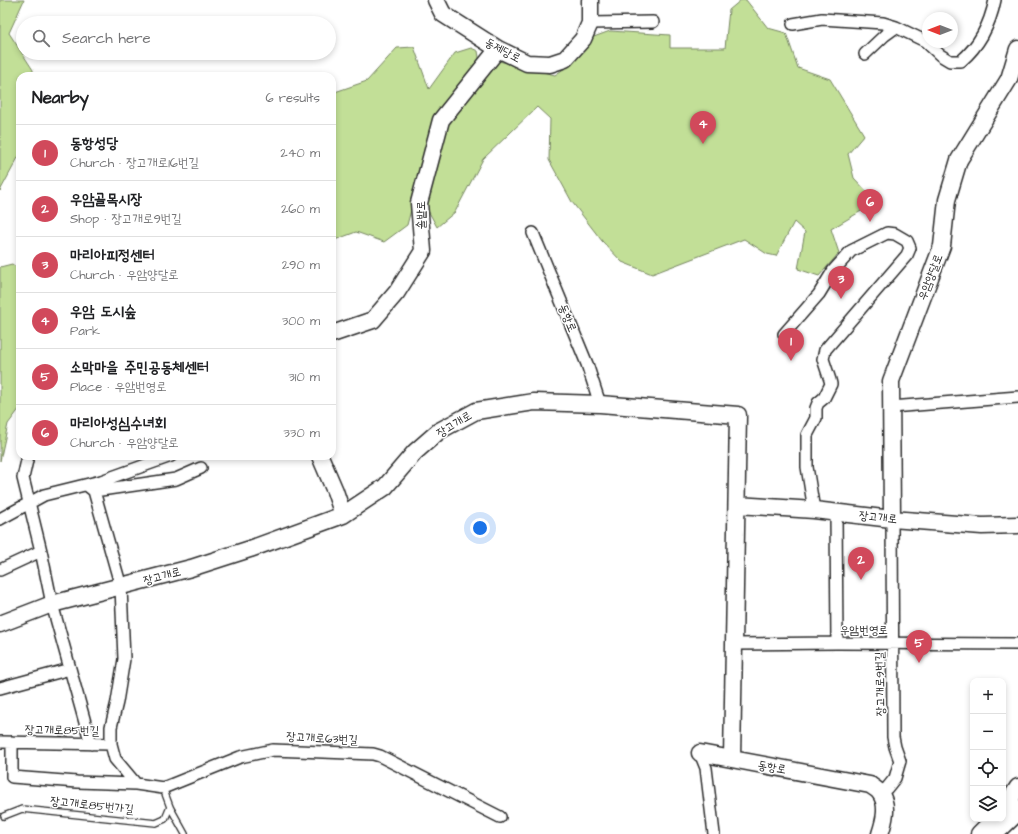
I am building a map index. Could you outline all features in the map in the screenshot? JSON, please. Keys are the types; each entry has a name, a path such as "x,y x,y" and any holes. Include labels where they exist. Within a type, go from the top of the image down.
{"street":[{"name":"동제당로","path":"436,0 443,14 498,49 527,63 550,64 565,59 582,39 590,24 590,0"},
{"path":"793,24 822,19 883,23 896,27 925,41 940,55 950,61 962,62 973,52 987,27 995,0"},
{"path":"590,24 654,22"},
{"path":"865,54 896,27"},
{"name":"솔밭로","path":"336,333 373,320 397,292 423,252 419,203 441,120 498,49"},
{"name":"우암양달로","path":"892,519 891,381 942,246 947,200 959,160 1009,79 1018,49"},
{"name":"동항로","path":"533,233 587,364 600,404"},
{"path":"784,334 819,294 833,272 851,252 887,233 895,234 907,241 910,248 907,255 825,350 823,359 831,384 824,398 816,408 816,418 808,435 807,466 814,510"},
{"path":"891,407 1018,397"},
{"name":"장고개로","path":"0,624 52,604 191,568 250,549 343,515 385,487 415,452 439,431 476,411 534,402 600,404 738,415 732,759"},
{"path":"27,460 23,478 52,604 91,744"},
{"path":"90,488 101,481 160,460"},
{"path":"322,460 336,491 343,515"},
{"path":"0,519 44,495 90,488 176,479 201,468"},
{"path":"90,488 121,587 124,659 111,727 111,744 116,759 136,784 163,788"},
{"name":"장고개로","path":"737,505 814,510 892,519 982,526 1018,525"},
{"path":"836,513 837,643"},
{"name":"장고개로9번길","path":"880,793 887,788 895,778 900,761 893,737 892,519"},
{"path":"0,570 41,551"},
{"name":"우암번영로","path":"734,644 1018,644"},
{"path":"0,688 70,669"},
{"name":"장고개로85번길","path":"0,742 111,744"},
{"name":"장고개로85번길","path":"12,742 12,777 77,782 136,784"},
{"name":"장고개로63번길","path":"163,788 240,757 273,750 373,754 380,756 500,817"},
{"name":"동항로","path":"700,753 870,785 880,793"},
{"name":"동항로","path":"700,753 706,768 714,834"},
{"path":"1006,805 1018,787"},
{"path":"880,793 884,804 885,818 880,834"},
{"path":"995,834 1012,818 1018,808"},
{"path":"980,834 991,822"}],"lane":[{"path":"163,788 170,807 185,834"},
{"name":"장고개로85번가길","path":"4,816 22,808 156,823 165,819 170,807"}],"green space":[{"path":"0,0 24,0 9,33 16,44 16,60 27,60 33,72 16,72 16,161 0,191"},
{"path":"741,0 746,0 768,28 786,33 798,68 830,79 864,135 848,154 854,178 870,195 868,207 831,229 839,253 819,276 798,269 805,232 794,222 776,256 767,254 744,239 652,274 622,262 602,241 572,202 549,160 550,119 537,107 483,159 455,212 437,227 424,203 448,121 495,60 555,75 568,66 591,38 610,31 670,35 670,48 725,48 729,10"},
{"path":"414,47 429,89 455,53 471,48 478,51 480,63 435,120 407,225 384,242 356,232 336,240 336,92 367,81 397,48"},
{"path":"12,264 16,267 16,413 8,424 0,461 0,267"}],"place":[{"name":"우암 도시숲","path":"703,144"},
{"name":"마리아성심수녀회","path":"870,222"},
{"name":"마리아피정센터","path":"841,299"},
{"name":"동항성당","path":"791,361"},
{"name":"우암골목시장","path":"861,580"},
{"name":"소막마을 주민공동체센터","path":"919,663"}]}
